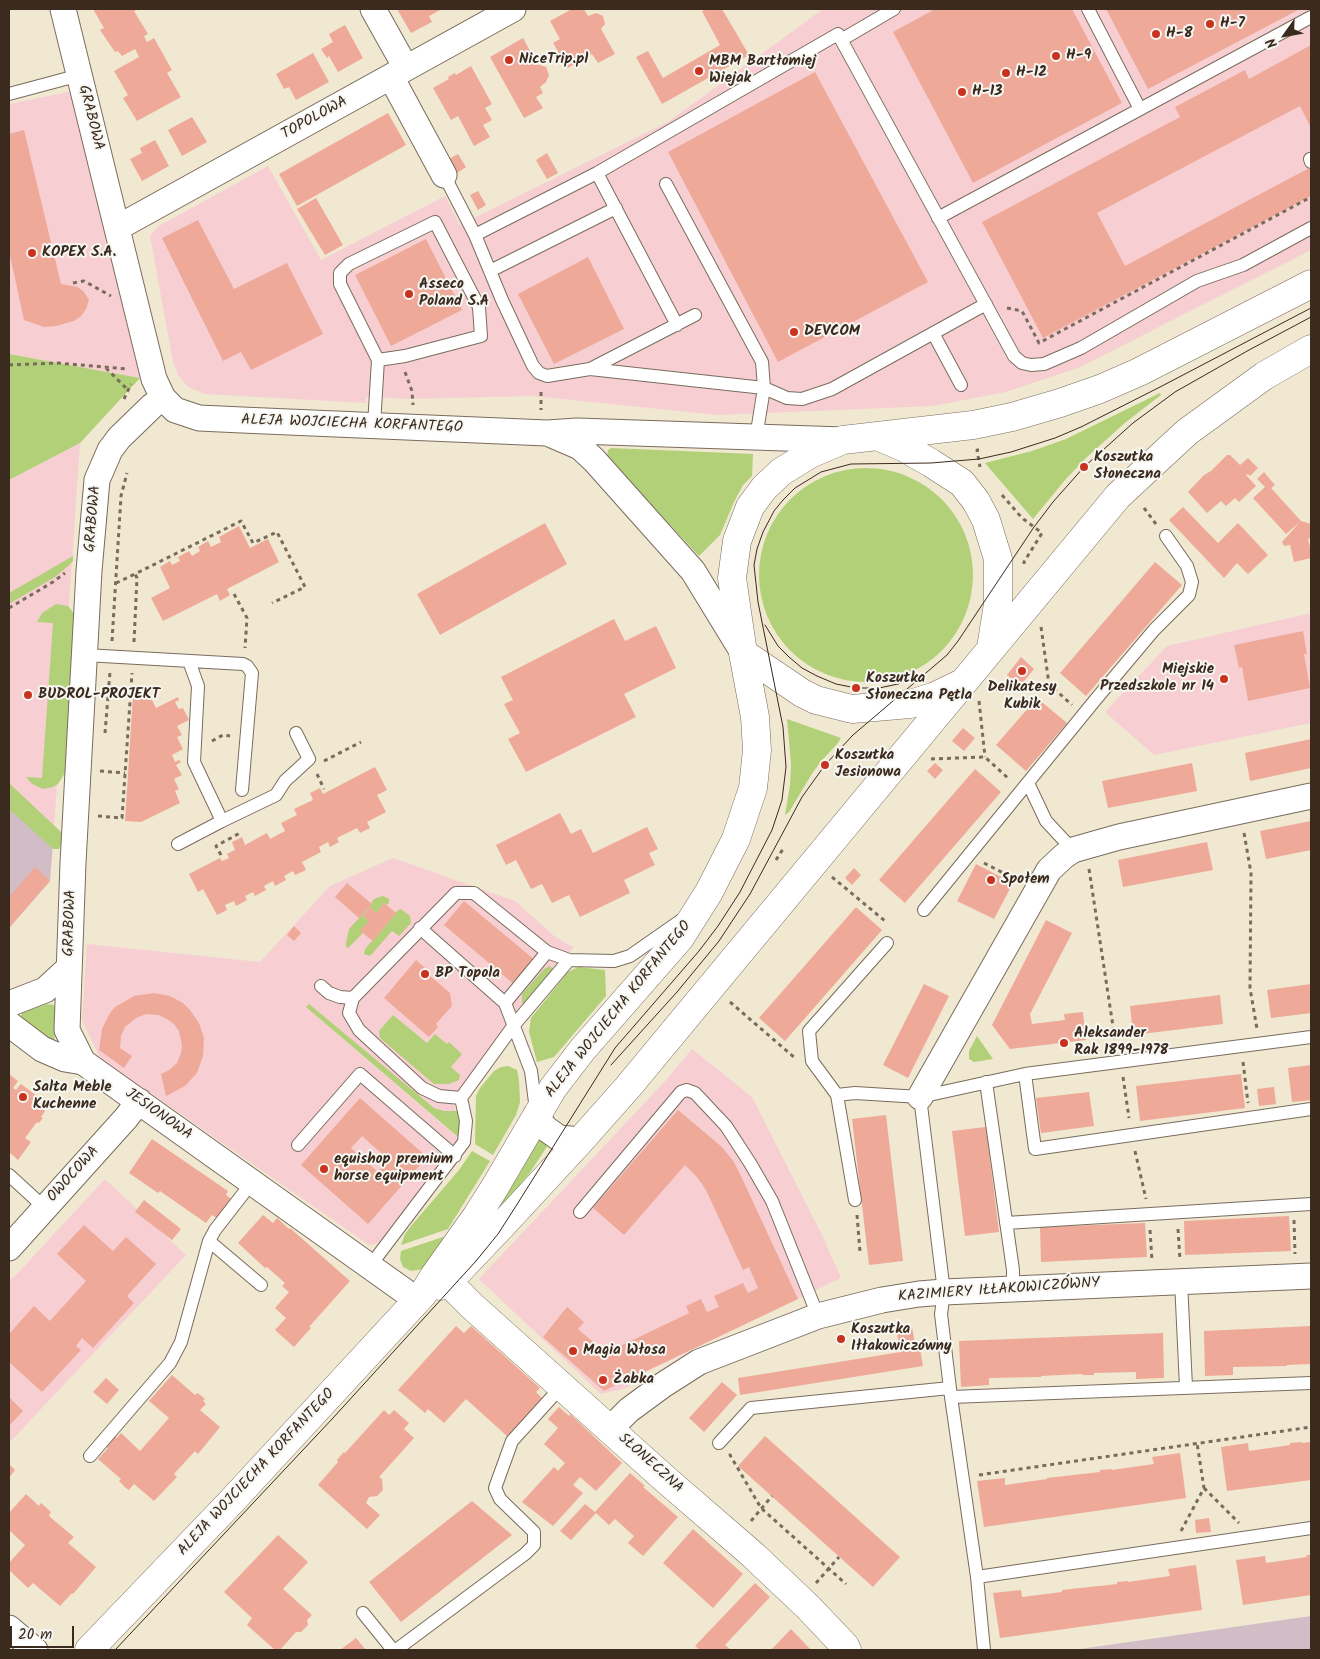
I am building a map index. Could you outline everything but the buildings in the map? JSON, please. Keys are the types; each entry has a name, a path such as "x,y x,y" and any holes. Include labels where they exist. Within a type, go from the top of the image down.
{"main road":[{"path":"976,690 933,697 910,704 852,709 816,700 802,693 743,653 732,578 737,541 750,507 764,488 781,472 810,454 843,440 973,425 1012,417 1100,389 1139,372 1311,284"},
{"path":"991,649 1118,496 1187,432 1264,376 1311,349"},
{"path":"875,436 903,447 931,463 962,483 976,501 986,520 998,559 998,604 991,649"},
{"name":"ALEJA WOJCIECHA KORFANTEGO","path":"420,1297 448,1282 581,1140 976,690 991,649"},
{"name":"ALEJA WOJCIECHA KORFANTEGO","path":"89,1650 230,1503 420,1297 476,1217 553,1088 583,1049 680,938 725,861 736,838 753,788 757,750 755,716 743,653"},
{"path":"448,1282 476,1217"},
{"name":"SŁONECZNA","path":"448,1282 472,1306 753,1555 808,1607 847,1650"}],"street":[{"name":"GRABOWA","path":"63,9 154,379 162,398 119,438 110,450 97,480 89,571 69,968 68,1030 83,1062"},
{"path":"373,9 398,73 444,175"},
{"name":"TOPOLOWA","path":"117,228 513,9"},
{"name":"ALEJA WOJCIECHA KORFANTEGO","path":"162,398 175,410 199,418 374,426 544,424 577,431 843,440"},
{"name":"ALEJA WOJCIECHA KORFANTEGO","path":"544,424 580,447 594,460 693,571 743,653"},
{"path":"594,460 592,450 595,441 608,432"},
{"path":"920,1097 1049,870 1064,856 1081,857 1119,837 1311,796"},
{"path":"9,1004 45,990 69,968"},
{"name":"JESIONOWA","path":"9,1024 42,1049 65,1059 83,1062 370,1266 420,1297"},
{"name":"OWOCOWA","path":"9,1248 126,1118 139,1101"},
{"path":"536,1115 545,1128 559,1138 581,1140"},
{"name":"KAZIMIERY IŁŁAKOWICZÓWNY","path":"610,1429 629,1410 662,1385 699,1362 818,1316 882,1300 919,1294 1013,1289 1180,1274 1303,1269"},
{"path":"9,1628 35,1650"}],"lane":[{"path":"841,40 894,9"},
{"path":"1088,9 1140,109"},
{"path":"938,218 1311,17"},
{"path":"475,235 597,173 838,34 1014,356 1022,363 1031,366 1044,364 1081,348 1197,281 1243,265 1311,228"},
{"path":"9,94 80,75"},
{"path":"597,173 677,325"},
{"path":"444,175 475,235 502,300 533,366 539,374 547,376 590,369 764,388 787,398 802,399 832,389 986,304"},
{"path":"666,184 762,362 764,388 756,438"},
{"path":"490,271 616,208"},
{"path":"374,426 378,360 340,284 340,273 349,264 434,222 479,307 482,336 405,356 378,360"},
{"path":"590,369 695,315"},
{"path":"933,333 960,385"},
{"path":"924,910 968,854 1154,630 1189,595 1192,582 1187,566 1166,536"},
{"path":"85,655 243,664 247,666 252,673 242,790"},
{"path":"189,661 198,686 194,762 222,821"},
{"path":"178,844 276,795 285,781 309,759 296,734"},
{"path":"1025,786 1046,820 1081,857"},
{"path":"461,1098 439,1096 422,1088 359,1030 349,1014 352,998 456,893 474,894 547,952 569,960 614,961 630,956 699,908"},
{"path":"420,928 505,1003 531,1070 536,1115"},
{"path":"855,1200 837,1095 812,1061 809,1031 888,943"},
{"path":"505,1003 547,952"},
{"path":"370,1266 464,1142 466,1121 461,1098 514,1025 569,960"},
{"path":"321,986 329,993 340,997 352,998"},
{"path":"837,1095 854,1093 920,1097 1025,1074 1311,1037"},
{"path":"298,1146 360,1074 455,1156"},
{"path":"1025,1074 1035,1150 1311,1109"},
{"path":"986,1082 1013,1270 1013,1289"},
{"path":"580,1212 681,1092 687,1090 695,1093 726,1126 772,1201 818,1316"},
{"path":"920,1097 944,1292 941,1314 977,1577 984,1650"},
{"path":"9,1175 45,1208"},
{"path":"90,1456 170,1363 181,1342 209,1241 215,1230 253,1182"},
{"path":"1006,1223 1311,1204"},
{"path":"209,1241 261,1285"},
{"path":"1180,1274 1186,1388"},
{"path":"719,1443 751,1408 951,1392 1186,1388 1311,1383"},
{"path":"363,1613 394,1650 525,1554 534,1544 534,1532 500,1499 495,1488 512,1441 562,1386"},
{"path":"977,1577 1311,1528"}],"path":[{"path":"986,304 1022,311 1039,343 1311,197"},
{"path":"9,365 57,363 136,369"},
{"path":"106,368 129,390"},
{"path":"124,399 132,383"},
{"path":"412,391 413,410"},
{"path":"541,392 544,424"},
{"path":"977,450 981,470"},
{"path":"999,491 1022,518 1040,532"},
{"path":"116,583 241,521 254,543 276,532 305,587 272,603"},
{"path":"1041,588 1025,573 1024,562 1044,527"},
{"path":"9,608 53,582 66,572"},
{"path":"96,816 122,818 137,578 135,574"},
{"path":"234,594 247,618 243,664"},
{"path":"1041,626 1049,684 1083,716"},
{"path":"985,757 976,690 1049,684"},
{"path":"928,759 985,757 1025,786"},
{"path":"313,767 324,789"},
{"path":"98,771 125,773"},
{"path":"1244,828 1251,874 1250,988 1257,1032"},
{"path":"776,860 783,849"},
{"path":"968,854 995,871 1016,880"},
{"path":"1081,857 1117,1052"},
{"path":"832,877 885,921"},
{"path":"727,999 796,1059 802,1062 812,1061"},
{"path":"1243,1059 1249,1118"},
{"path":"1294,1205 1303,1269"},
{"path":"1177,1211 1180,1274"},
{"path":"1149,1213 1152,1266"},
{"path":"857,1217 860,1252"},
{"path":"978,1475 1311,1427"},
{"path":"1197,1443 1204,1488 1238,1521"},
{"path":"736,1448 730,1455 761,1508 846,1584"},
{"path":"1181,1530 1204,1488"},
{"path":"747,1526 772,1496"},
{"path":"814,1585 839,1557"}],"shaded area":[{"path":"823,9 1311,9 1311,250 1078,368 1006,392 933,406 718,415 532,396 409,399 366,397 366,403 205,394 188,387 178,375 173,362 150,236 157,227 268,166 321,260 445,196 460,225 668,122"},
{"path":"73,91 140,378 9,354 9,104"},
{"path":"80,443 53,843 9,802 9,480"},
{"name":"Miejskie Przedszkole nr 14","path":"1311,613 1311,723 1154,755 1105,712 1167,646"},
{"path":"9,803 53,843 50,881 9,928"},
{"path":"393,858 515,901 554,936 574,947 507,1027 454,1102 458,1129 306,1007 461,1140 380,1243 369,1245 100,1058 82,1020 87,944 260,962 330,886"},
{"path":"692,1049 752,1097 821,1233 841,1278 640,1375 627,1388 601,1394 479,1279 667,1079"},
{"path":"105,1179 186,1255 9,1443 9,1280 16,1275"},
{"path":"1311,1616 1311,1650 1073,1650"}],"green space":[{"path":"9,354 140,378 80,443 9,480"},
{"path":"1160,393 1161,395 1126,422 1087,457 1033,519 985,463 1032,451 1066,439"},
{"path":"611,448 753,454 752,476 743,485 720,535 699,556 607,457 608,450"},
{"path":"866,468 887,470 907,476 925,486 948,507 965,534 971,554 973,575 971,596 965,616 955,634 934,657 907,674 887,680 866,682 845,680 825,674 807,664 784,643 767,616 761,596 759,575 761,554 767,534 777,516 798,493 825,476 845,470"},
{"path":"73,556 73,561 55,577 9,604 9,593"},
{"path":"56,604 68,606 76,616 65,773 58,784 43,789 32,784 26,777 42,778 53,623 37,622 42,613"},
{"path":"787,719 841,738 813,772 789,812 785,815 791,764"},
{"path":"9,783 61,832 59,849 53,849 9,809"},
{"path":"383,896 389,899 389,903 387,905 384,903 376,913 370,907 363,916 369,921 363,933 348,948 346,947 349,929 372,904 374,899"},
{"path":"401,909 410,916 411,923 399,936 392,931 369,956 364,954 365,949 398,910"},
{"path":"550,966 554,970 525,1004 522,1003 522,994 544,969"},
{"path":"578,967 605,970 606,996 554,1057 537,1062 529,1032 531,1018 568,972"},
{"path":"47,1004 54,1005 55,1008 54,1044 19,1020 22,1013"},
{"path":"309,1004 434,1108 444,1111 457,1111 464,1142 306,1007"},
{"path":"393,1015 427,1043 435,1034 447,1044 449,1042 462,1054 451,1067 460,1075 459,1080 449,1084 434,1084 380,1038 379,1031"},
{"path":"977,1036 993,1059 974,1062 969,1059 969,1051"},
{"path":"508,1066 517,1070 520,1102 516,1115 493,1155 475,1144 476,1096 494,1071"},
{"path":"536,1137 549,1143 529,1174 502,1206 499,1206 498,1205"},
{"path":"472,1151 490,1161 448,1229 401,1245 405,1234 411,1226 459,1170"},
{"path":"443,1237 423,1269 411,1271 403,1267 400,1259 401,1251"}],"tram line":[{"path":"115,1650 333,1418 476,1261 498,1234 615,1048 699,951 740,892 772,830 782,800 786,767 783,727 758,602 754,565 763,532 774,511 783,500 795,488 821,472 851,464 931,463 979,459 1011,452 1055,438 1162,386 1311,308"},
{"path":"611,1065 677,992 719,941 750,894 802,797 825,765 853,735 947,655 1034,527 1084,467 1133,423 1175,392 1311,317"},
{"path":"765,625 778,646 802,668 836,684 856,688 879,688 915,678"}],"place":[{"name":"H-7","path":"1210,24"},
{"name":"H-8","path":"1156,34"},
{"name":"H-9","path":"1056,56"},
{"name":"NiceTrip.pl","path":"509,60"},
{"name":"MBM Bartłomiej Wiejak","path":"699,71"},
{"name":"H-12","path":"1006,73"},
{"name":"H-13","path":"962,92"},
{"name":"KOPEX S.A.","path":"32,253"},
{"name":"Asseco Poland S.A","path":"409,294"},
{"name":"DEVCOM","path":"794,332"},
{"name":"Koszutka Słoneczna","path":"1084,467"},
{"name":"Delikatesy Kubik","path":"1022,671"},
{"name":"Miejskie Przedszkole nr 14","path":"1224,679"},
{"name":"Koszutka Słoneczna Pętla","path":"856,688"},
{"name":"BUDROL-PROJEKT","path":"28,695"},
{"name":"Koszutka Jesionowa","path":"825,765"},
{"name":"Społem","path":"991,880"},
{"name":"BP Topola","path":"425,974"},
{"name":"Aleksander Rak 1899-1978","path":"1064,1043"},
{"name":"Salta Meble Kuchenne","path":"23,1097"},
{"name":"equishop premium horse equipment","path":"324,1169"},
{"name":"Koszutka Iłłakowiczówny","path":"841,1339"},
{"name":"Magia Włosa","path":"573,1351"},
{"name":"Żabka","path":"603,1380"}]}
